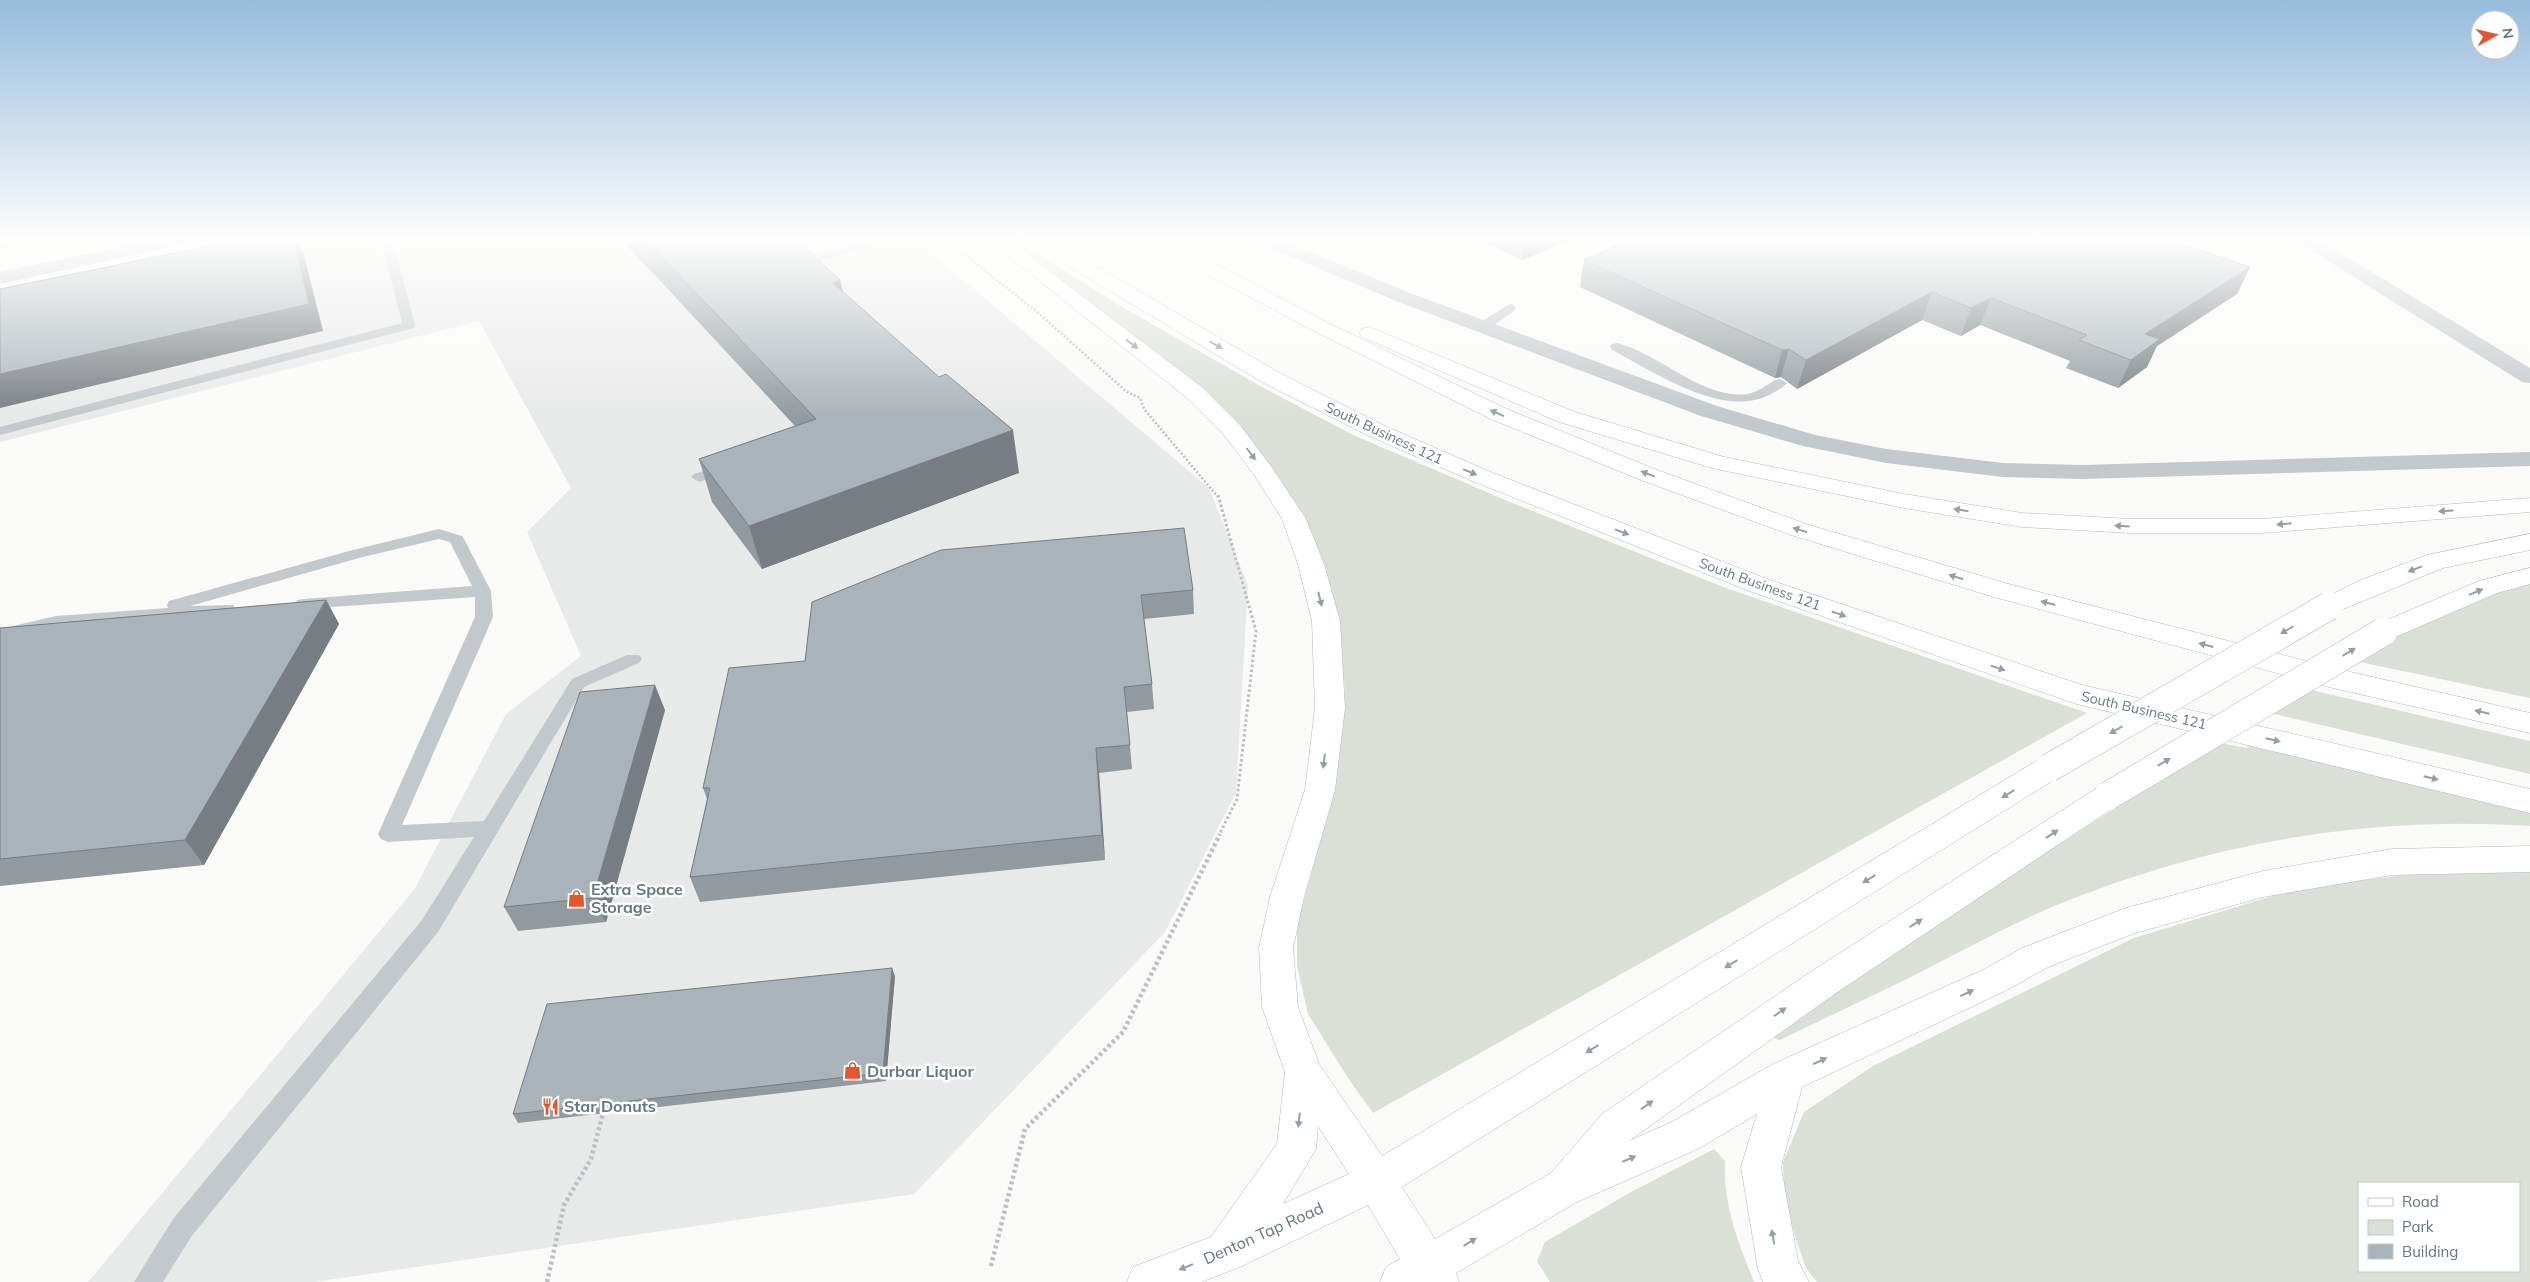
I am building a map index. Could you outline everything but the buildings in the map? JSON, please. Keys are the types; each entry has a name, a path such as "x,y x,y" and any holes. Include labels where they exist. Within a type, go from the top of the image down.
{"main road":[{"path":"1073,300 1195,394 1232,430 1265,474 1294,519 1311,564 1326,621 1330,708 1320,790 1286,897 1276,948 1280,1007 1304,1072 1376,1181 1422,1277 1563,1188 1686,1135 1786,1076 1997,979 2034,958 2126,922 2263,884 2392,862 2530,859"},
{"name":"South Business 121","path":"1139,300 1270,377 1377,431 1486,478 1761,586 2077,694 2530,801"},
{"path":"1270,300 1501,415 1648,475 1800,530 2003,591 2229,651 2333,678 2530,723"},
{"path":"1321,327 1353,326 1567,417 1720,463 1904,501 2012,518 2131,526 2262,526 2530,505"},
{"path":"2475,510 2500,515 2530,516"},
{"name":"Denton Tap Road","path":"1148,1282 1224,1252 1376,1181 2050,768 2329,606 2370,586 2436,561 2530,542"},
{"path":"1563,1188 1616,1127 1824,982 2108,796 2383,632 2488,587 2530,576"},
{"path":"1224,1252 1258,1208 1296,1149 1304,1072"},
{"path":"1786,1076 1761,1167 1779,1268 1788,1282"}],"street":[{"path":"1412,300 1748,424 1811,441 1868,453 2003,470 2083,472 2530,459"},
{"path":"2404,300 2530,377"}],"lane":[{"path":"0,431 409,325 402,300"},
{"path":"1482,327 1510,308"},
{"path":"1617,347 1684,381 1722,396 1746,399 1780,383"},
{"path":"699,477 744,461"},
{"path":"138,615 355,554 439,534 456,540 483,591 484,617 388,834 490,828"},
{"path":"286,605 483,591"},
{"path":"0,635 56,622 246,608"},
{"path":"147,1282 182,1228 430,926 578,683 633,659"}],"path":[{"path":"991,1266 1025,1130 1123,1032 1237,798 1256,630 1217,493 1144,409 1143,400 1140,396 1127,392 1022,300"},
{"path":"547,1282 564,1205 591,1158 603,1113"}],"shaded area":[{"path":"0,300 987,300 1209,488 1248,585 1236,793 1165,932 914,1194 314,1282 88,1282 414,890 506,714 581,656 527,532 571,488 479,321 0,442"}],"green space":[{"path":"1082,300 1111,300 1260,386 1353,435 1510,502 1726,588 2087,713 1373,1113 1348,1078 1308,1014 1297,966 1297,925 1330,806 1340,744 1345,688 1333,601 1276,476"},
{"path":"2530,581 2530,698 2346,659 2482,593"},
{"path":"2307,689 2530,741 2530,774 2270,713"},
{"path":"2221,743 2246,748 2250,745 2530,810 2530,826 2408,825 2347,830 2286,839 2168,866 2109,885 2034,915 1780,1040 1764,1035 2205,750"},
{"path":"2530,869 2530,1282 1817,1282 1806,1268 1784,1194 1783,1162 1804,1112 1873,1066 2134,938 2292,890 2431,871"},
{"path":"1714,1149 1725,1161 1726,1193 1729,1208 1737,1238 1754,1282 1550,1282 1537,1261 1545,1242 1631,1192"}],"place":[{"name":"Extra Space Storage","path":"577,898"},
{"name":"Durbar Liquor","path":"853,1071"},
{"name":"Star Donuts","path":"550,1106"}]}
